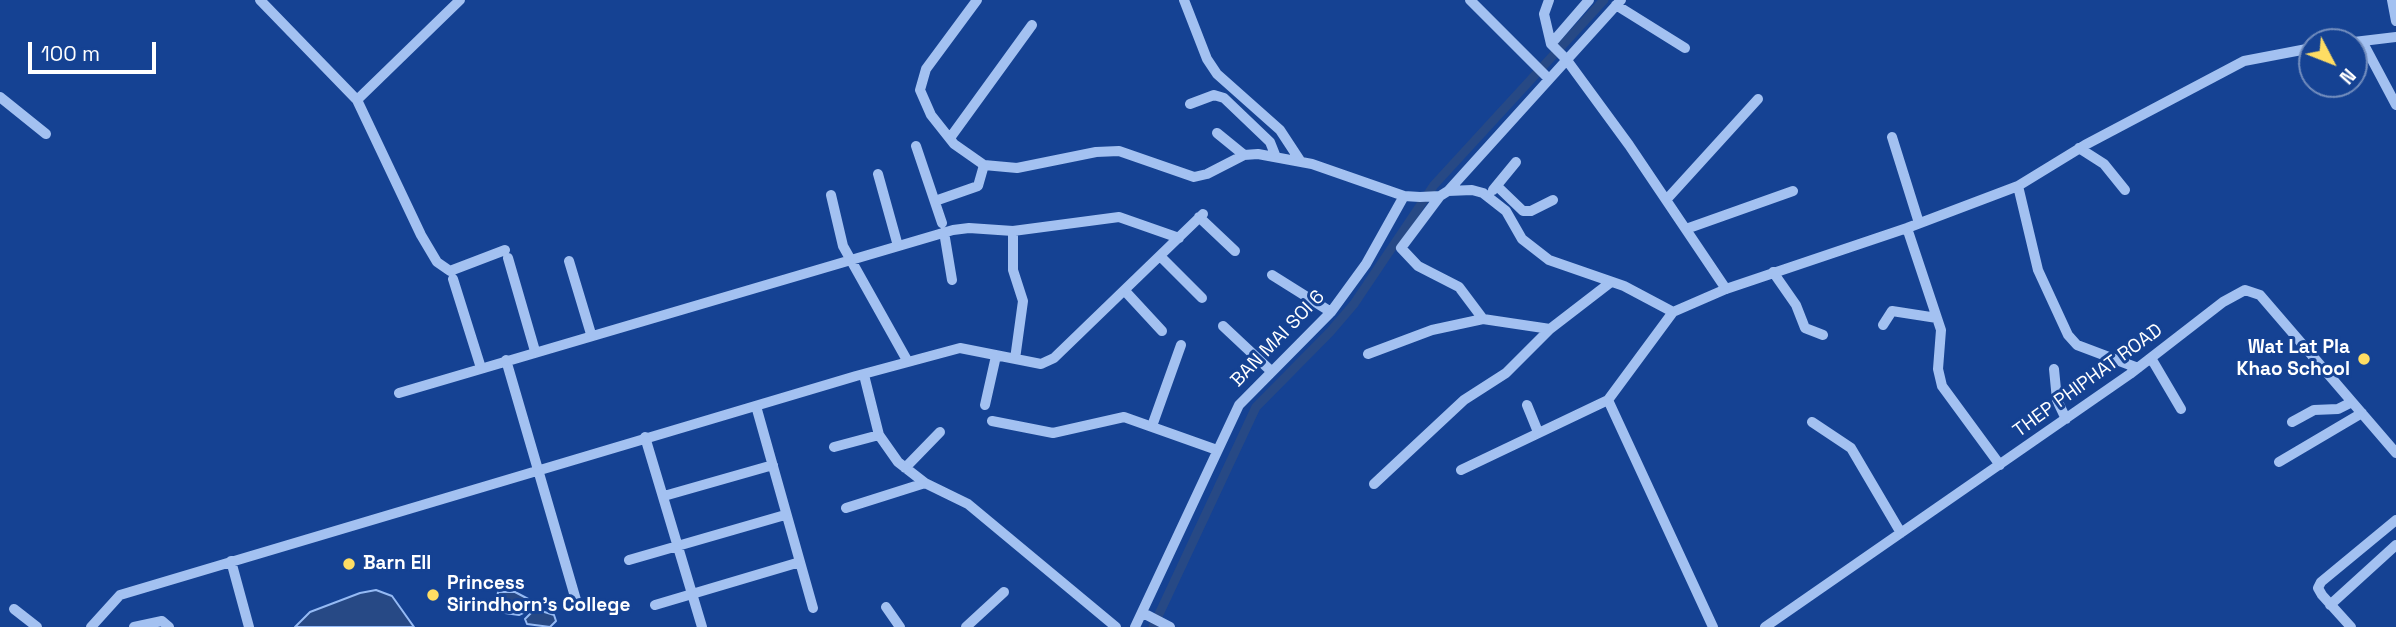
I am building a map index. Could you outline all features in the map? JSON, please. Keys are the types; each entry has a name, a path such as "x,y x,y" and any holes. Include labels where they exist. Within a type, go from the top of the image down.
{"street":[{"path":"260,0 357,100 421,235 437,262 450,271 506,254 535,351"},
{"path":"357,100 460,0"},
{"path":"1184,0 1208,59 1217,74 1280,130 1301,162"},
{"path":"1470,0 1546,76"},
{"path":"1549,0 1544,14 1552,45 1564,57 1667,199 1726,289"},
{"path":"1552,45 1589,0"},
{"path":"2392,0 2396,21"},
{"path":"975,1 926,69 920,83 923,100 931,116 965,154 984,165 1017,168 1096,152 1119,151 1194,177 1207,174 1244,155 1301,162 1404,196 1472,190 1489,196 1506,211 1522,239 1539,253 1561,265 1638,292 1673,312"},
{"path":"1483,319 1459,287 1418,265 1401,248 1435,195 1618,3 1685,48"},
{"path":"950,138 1032,25"},
{"path":"2368,41 2396,37"},
{"path":"1461,470 1608,400 1673,312 1726,289 1907,228 2018,186 2079,148 2244,61 2298,51"},
{"path":"2368,59 2396,105"},
{"path":"1191,104 1214,95 1224,98 1270,142 1276,157"},
{"path":"0,97 46,134"},
{"path":"1667,199 1758,99"},
{"path":"1217,133 1244,155"},
{"path":"1892,137 1919,223"},
{"path":"916,146 943,227 952,280"},
{"path":"2079,148 2105,164 2125,190"},
{"path":"1489,196 1516,162"},
{"path":"935,201 978,186 984,165"},
{"path":"878,174 898,246"},
{"path":"1497,186 1523,211 1531,211 1553,200"},
{"path":"2018,186 2038,270 2068,335 2077,345 2138,369"},
{"path":"1686,229 1793,191"},
{"path":"831,195 840,238 908,362"},
{"name":"BAN MAI SOI 6","path":"1135,627 1146,614 1239,405 1331,313 1366,264 1404,196"},
{"path":"96,625 120,595 645,437 705,423 908,362 960,348 1041,364 1054,358 1201,216 1235,251"},
{"path":"399,393 591,334 898,246 943,227 1013,232 1119,217 1179,238"},
{"path":"1907,228 1941,330 1938,369 1942,386 2000,465"},
{"path":"1013,232 1013,270 1023,301 1015,359"},
{"path":"1160,256 1202,298"},
{"path":"569,261 591,334"},
{"path":"1773,272 1796,305 1805,328 1823,335"},
{"path":"1272,275 1331,313"},
{"path":"453,279 481,368"},
{"path":"1374,484 1464,400 1513,367 1550,329 1611,282"},
{"name":"THEP PHIPHAT ROAD","path":"1765,627 2138,369 2222,302 2236,294 2252,290 2396,453"},
{"path":"1125,291 1162,331"},
{"path":"1883,325 1887,314 1892,311 1937,318"},
{"path":"1368,354 1432,330 1483,319 1550,329"},
{"path":"1223,326 1271,371"},
{"path":"1152,426 1181,345"},
{"path":"985,405 996,356"},
{"path":"2151,358 2181,409"},
{"path":"506,360 576,600"},
{"path":"2054,369 2057,400 2066,419"},
{"path":"864,375 880,435 891,453 905,468 925,483 968,503 1116,627"},
{"path":"1608,400 1713,627"},
{"path":"2292,422 2314,410 2338,409 2352,401"},
{"path":"1527,405 1538,432"},
{"path":"756,406 813,608"},
{"path":"2279,462 2362,413"},
{"path":"992,421 1053,433 1119,417 1217,450"},
{"path":"1812,422 1836,435 1856,454 1901,533"},
{"path":"905,468 940,432"},
{"path":"834,447 880,435"},
{"path":"645,437 702,627"},
{"path":"664,496 773,465"},
{"path":"846,508 925,483"},
{"path":"628,560 785,515"},
{"path":"2351,627 2318,588 2321,582 2396,520"},
{"path":"2330,605 2396,545"},
{"path":"230,561 245,626"},
{"path":"655,605 800,562"},
{"path":"967,627 1004,592"},
{"path":"886,607 900,627"},
{"path":"14,609 37,627"},
{"path":"1146,614 1165,624"},
{"path":"134,627 162,621 169,627"}],"water":[{"path":"376,590 392,596 414,627 295,627 310,612 360,593"},
{"path":"498,592 515,592 534,602 529,610 519,615 505,613 497,599"},
{"path":"535,609 554,615 556,621 550,627 527,624 525,619"}],"waterway":[{"path":"1153,627 1256,407 1354,304 1434,185 1604,0"}],"place":[{"name":"Wat Lat Pla Khao School","path":"2364,359"},
{"name":"Barn Ell","path":"349,564"},
{"name":"Princess Sirindhorn's College","path":"433,595"}]}
